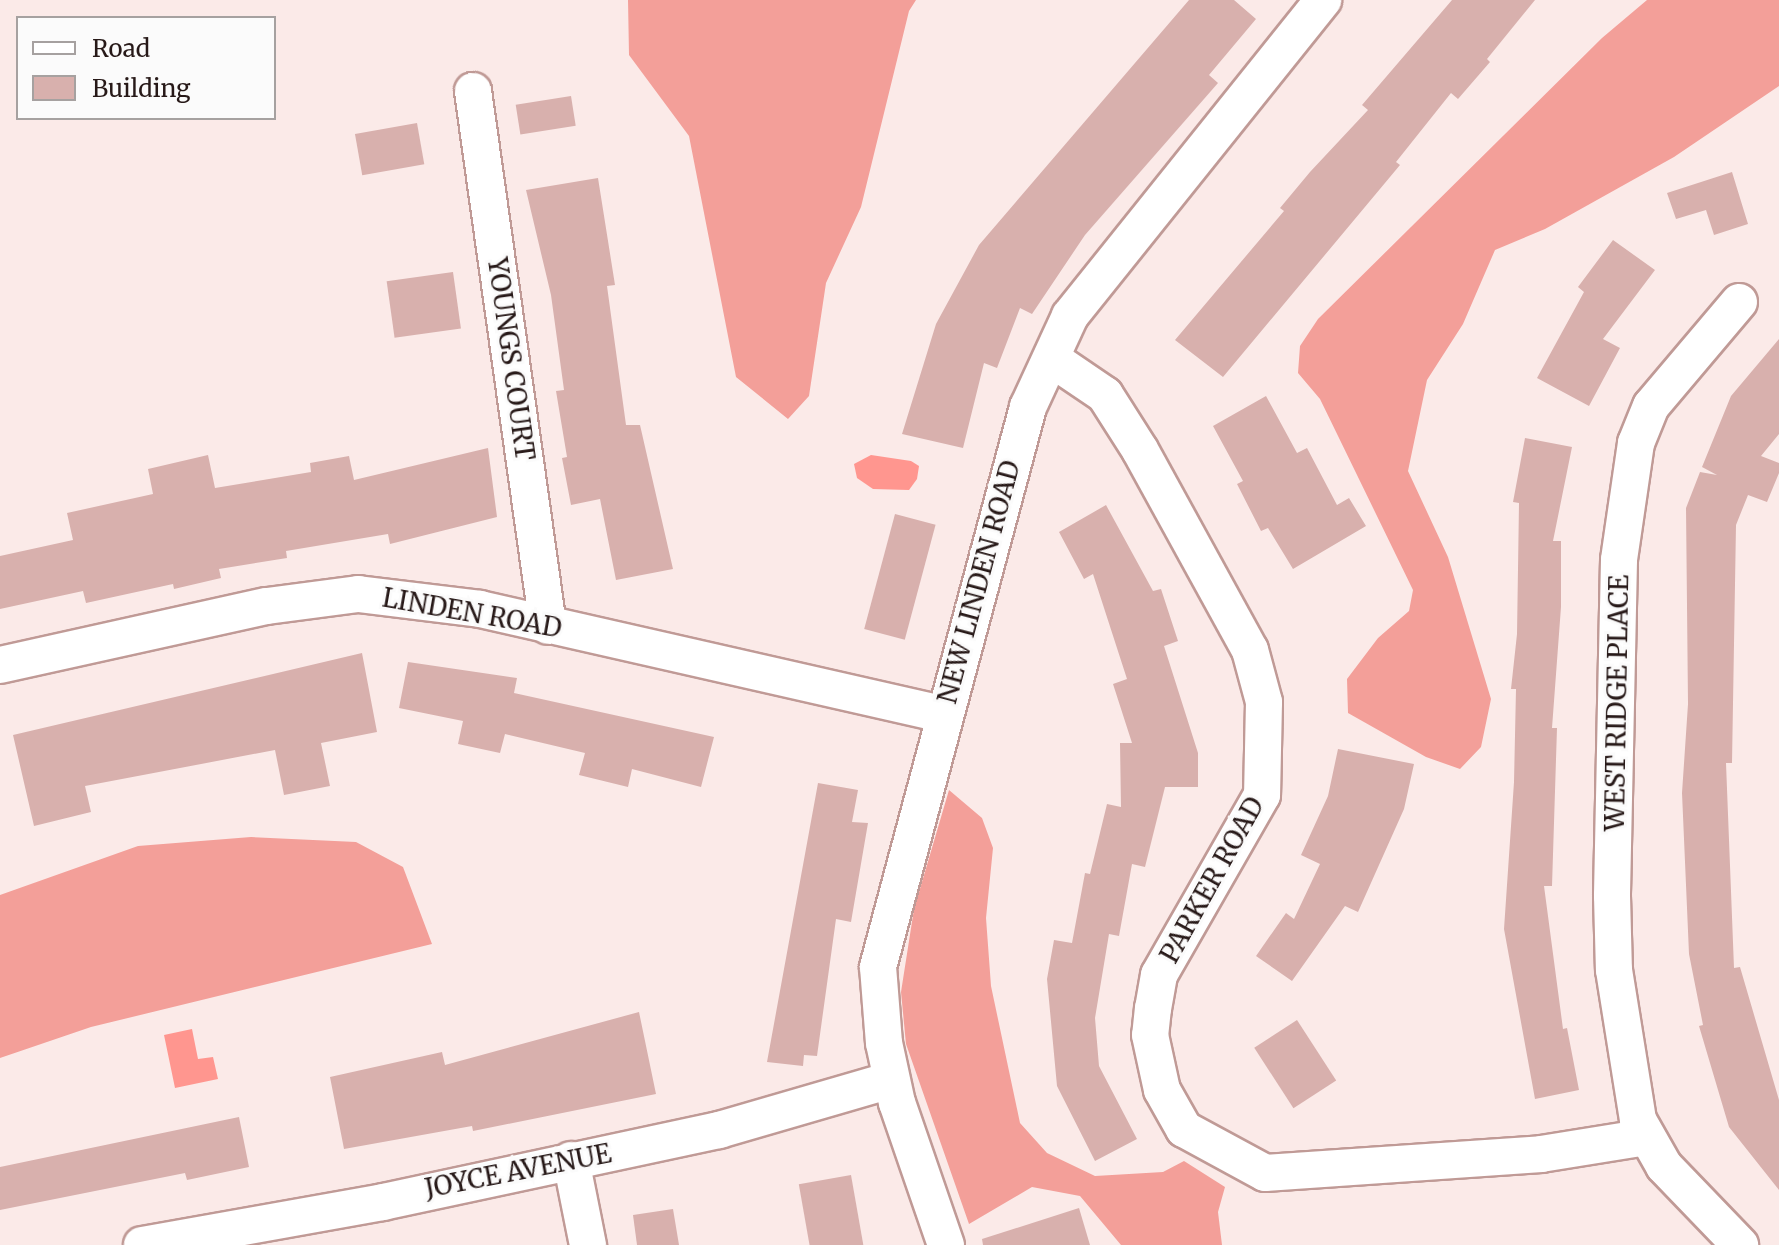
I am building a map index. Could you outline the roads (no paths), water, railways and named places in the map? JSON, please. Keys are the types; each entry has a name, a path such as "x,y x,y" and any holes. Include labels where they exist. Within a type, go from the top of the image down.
{"street":[{"name":"NEW LINDEN ROAD","path":"946,1245 891,1080 877,991 878,967 943,714 1028,407 1070,316 1323,0"},
{"name":"YOUNGS COURT","path":"473,91 548,626"},
{"name":"WEST RIDGE PLACE","path":"1739,302 1651,406 1636,443 1623,529 1614,970 1633,1101 1647,1137 1664,1166 1740,1245"},
{"name":"PARKER ROAD","path":"1052,359 1105,395 1140,450 1250,650 1264,702 1262,795 1159,975 1150,1035 1162,1090 1184,1129 1265,1173 1541,1154 1647,1137"},
{"name":"LINDEN ROAD","path":"0,665 267,606 358,594 480,609 943,714"},
{"name":"JOYCE AVENUE","path":"142,1245 383,1202 777,1116 891,1080"},
{"path":"571,1160 588,1245"}]}
